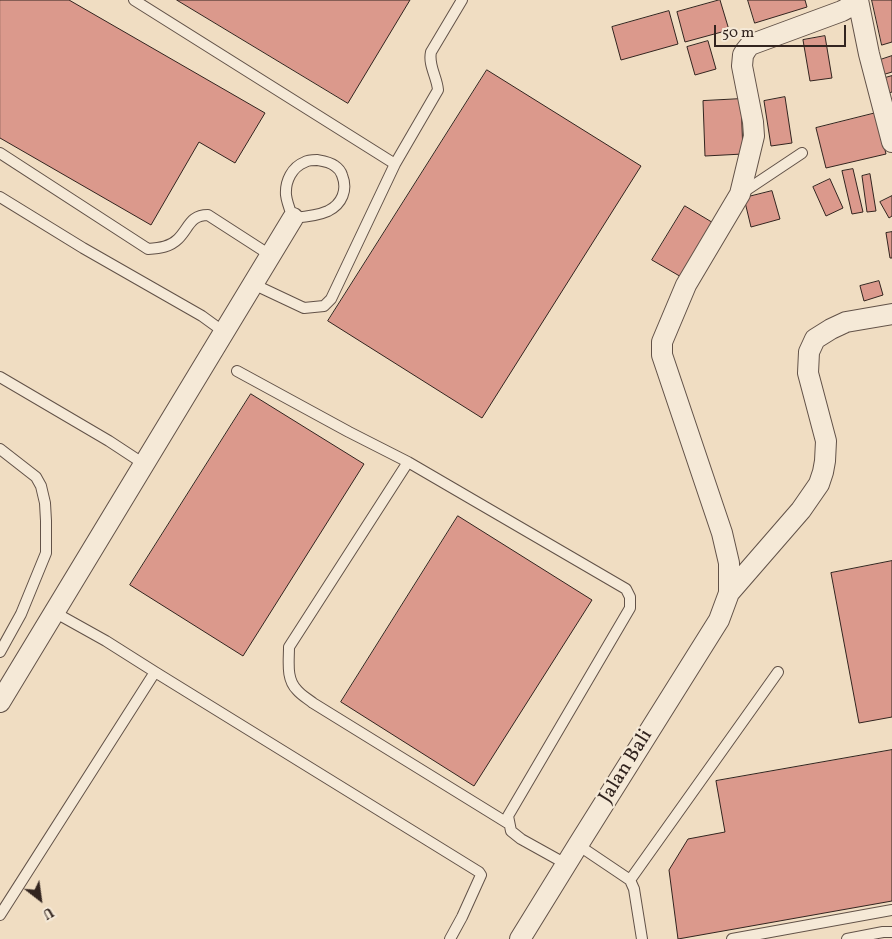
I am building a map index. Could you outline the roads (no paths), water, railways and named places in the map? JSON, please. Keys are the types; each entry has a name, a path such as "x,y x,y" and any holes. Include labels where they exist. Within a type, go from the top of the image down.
{"street":[{"path":"858,0 869,54 891,136"},
{"path":"729,593 729,563 722,533 662,356 662,342 686,285 740,194 754,136 742,66 746,50 750,45 757,42 842,11 858,0"},
{"path":"0,702 293,218"},
{"path":"729,593 801,510 819,484 825,461 826,441 808,373 809,352 815,339 846,322 892,314"},
{"name":"Jalan Bali","path":"520,939 720,620 729,593"}],"lane":[{"path":"134,0 395,164"},
{"path":"252,284 304,308 324,306 331,299 395,164 438,90 430,59 431,52 462,0"},
{"path":"0,153 148,249 163,248 177,240 194,219 201,215 208,215 270,255"},
{"path":"740,194 802,153"},
{"path":"317,160 329,162 336,166 346,184 344,195 337,204 328,211 312,216 293,218 288,204 286,183 294,169 306,161 317,160"},
{"path":"0,197 83,248 202,316 224,332"},
{"path":"237,371 408,462 626,588 630,597 630,608 508,816 511,831 521,839 566,864"},
{"path":"0,377 144,464"},
{"path":"0,449 36,477 41,486 45,503 46,553 22,614 0,652"},
{"path":"408,462 289,648 288,670 291,682 297,691 313,703 510,824"},
{"path":"54,612 106,641 479,872 481,875 450,939"},
{"path":"0,915 155,672"},
{"path":"630,880 778,672"},
{"path":"578,845 630,880 634,889 642,939"},
{"path":"732,939 892,910"},
{"path":"847,939 892,932"}]}
